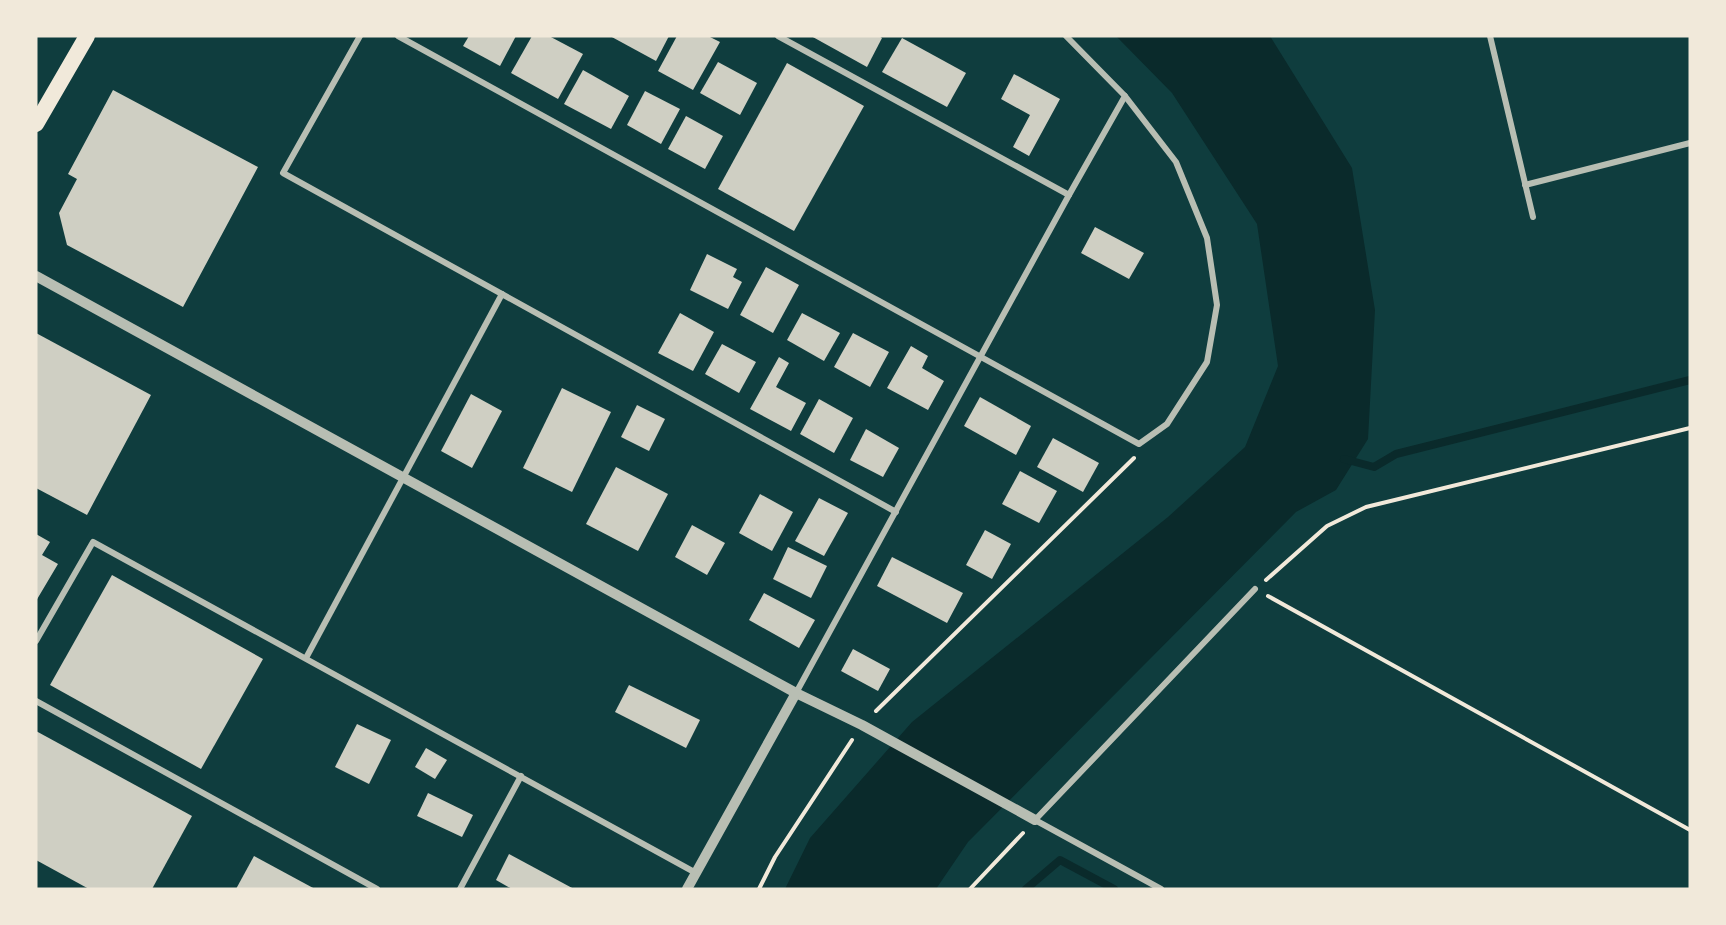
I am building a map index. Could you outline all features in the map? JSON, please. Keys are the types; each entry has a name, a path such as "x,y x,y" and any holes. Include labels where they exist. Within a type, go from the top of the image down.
{"highway":[{"path":"36,124 87,36"}],"street":[{"path":"360,36 282,173 896,512"},
{"path":"398,36 1139,444 1167,424 1207,362 1217,305 1207,238 1176,162 1125,96 1066,36"},
{"path":"778,36 1069,195"},
{"path":"1490,36 1533,217"},
{"path":"687,889 1125,96"},
{"path":"1525,185 1690,143"},
{"path":"36,276 796,693 1161,889"},
{"path":"306,658 502,294"},
{"path":"36,641 93,542 696,873"},
{"path":"1035,820 1255,589"},
{"path":"36,701 377,889"},
{"path":"460,889 521,776"}],"path":[{"path":"1690,428 1366,507 1327,526 1255,589 1690,830"},
{"path":"759,889 775,857 861,726 1132,462 1139,444"},
{"path":"970,889 1035,820"}],"water":[{"path":"1116,36 1270,36 1352,168 1375,310 1368,439 1336,490 1296,512 968,842 936,889 785,889 810,838 912,722 1168,517 1245,447 1278,366 1257,224 1172,93"}],"building":[{"path":"469,36 516,36 500,66 463,46"},
{"path":"532,36 549,36 583,54 558,99 511,73"},
{"path":"610,36 669,36 656,61"},
{"path":"677,36 708,36 720,42 693,90 658,71"},
{"path":"811,36 879,36 882,38 867,67"},
{"path":"902,38 966,73 947,107 882,72"},
{"path":"718,62 757,83 740,115 700,93"},
{"path":"787,63 864,106 794,231 718,189"},
{"path":"583,70 629,96 611,129 564,104"},
{"path":"1014,74 1060,99 1029,156 1013,147 1030,115 1001,99"},
{"path":"113,90 258,167 183,307 67,245 59,213 77,179 68,174"},
{"path":"645,91 680,109 661,144 627,125"},
{"path":"686,116 723,136 705,169 668,149"},
{"path":"1095,227 1144,253 1129,279 1081,253"},
{"path":"707,254 737,269 733,277 742,282 728,309 690,290"},
{"path":"766,267 799,285 773,333 740,315"},
{"path":"680,313 714,332 693,371 658,353"},
{"path":"802,313 840,333 824,361 787,340"},
{"path":"36,333 151,395 87,515 36,488"},
{"path":"853,333 889,352 870,387 834,367"},
{"path":"722,344 756,362 739,393 705,374"},
{"path":"911,346 928,356 922,368 944,381 928,410 887,388"},
{"path":"779,357 789,363 776,387 806,403 791,431 750,409"},
{"path":"562,388 611,412 572,492 523,468"},
{"path":"471,394 502,411 472,468 441,451"},
{"path":"980,397 1031,426 1016,455 964,426"},
{"path":"819,399 853,418 834,453 800,434"},
{"path":"637,405 665,419 649,451 621,437"},
{"path":"866,429 899,448 883,477 850,460"},
{"path":"1053,438 1099,463 1083,492 1037,467"},
{"path":"616,467 668,494 638,551 586,524"},
{"path":"1020,471 1057,491 1039,523 1002,504"},
{"path":"760,494 793,512 772,551 739,533"},
{"path":"819,498 848,513 824,556 795,541"},
{"path":"692,525 725,543 707,575 675,557"},
{"path":"985,530 1011,544 992,579 966,565"},
{"path":"36,534 50,542 42,555 58,564 36,601"},
{"path":"788,547 827,566 811,598 773,579"},
{"path":"892,557 963,593 947,623 877,586"},
{"path":"112,575 263,659 201,769 50,685"},
{"path":"764,593 815,620 799,648 749,620"},
{"path":"853,649 890,669 878,691 841,671"},
{"path":"629,685 700,720 686,748 615,712"},
{"path":"357,724 391,740 369,784 335,767"},
{"path":"36,731 192,816 152,889 89,889 36,860"},
{"path":"426,748 447,760 435,779 415,767"},
{"path":"428,793 473,815 462,837 417,816"},
{"path":"509,854 574,889 512,889 496,880"},
{"path":"254,856 315,889 236,889"}],"waterway":[{"path":"1344,459 1374,467 1396,454 1690,380"},
{"path":"1026,889 1060,860 1114,889"}]}
